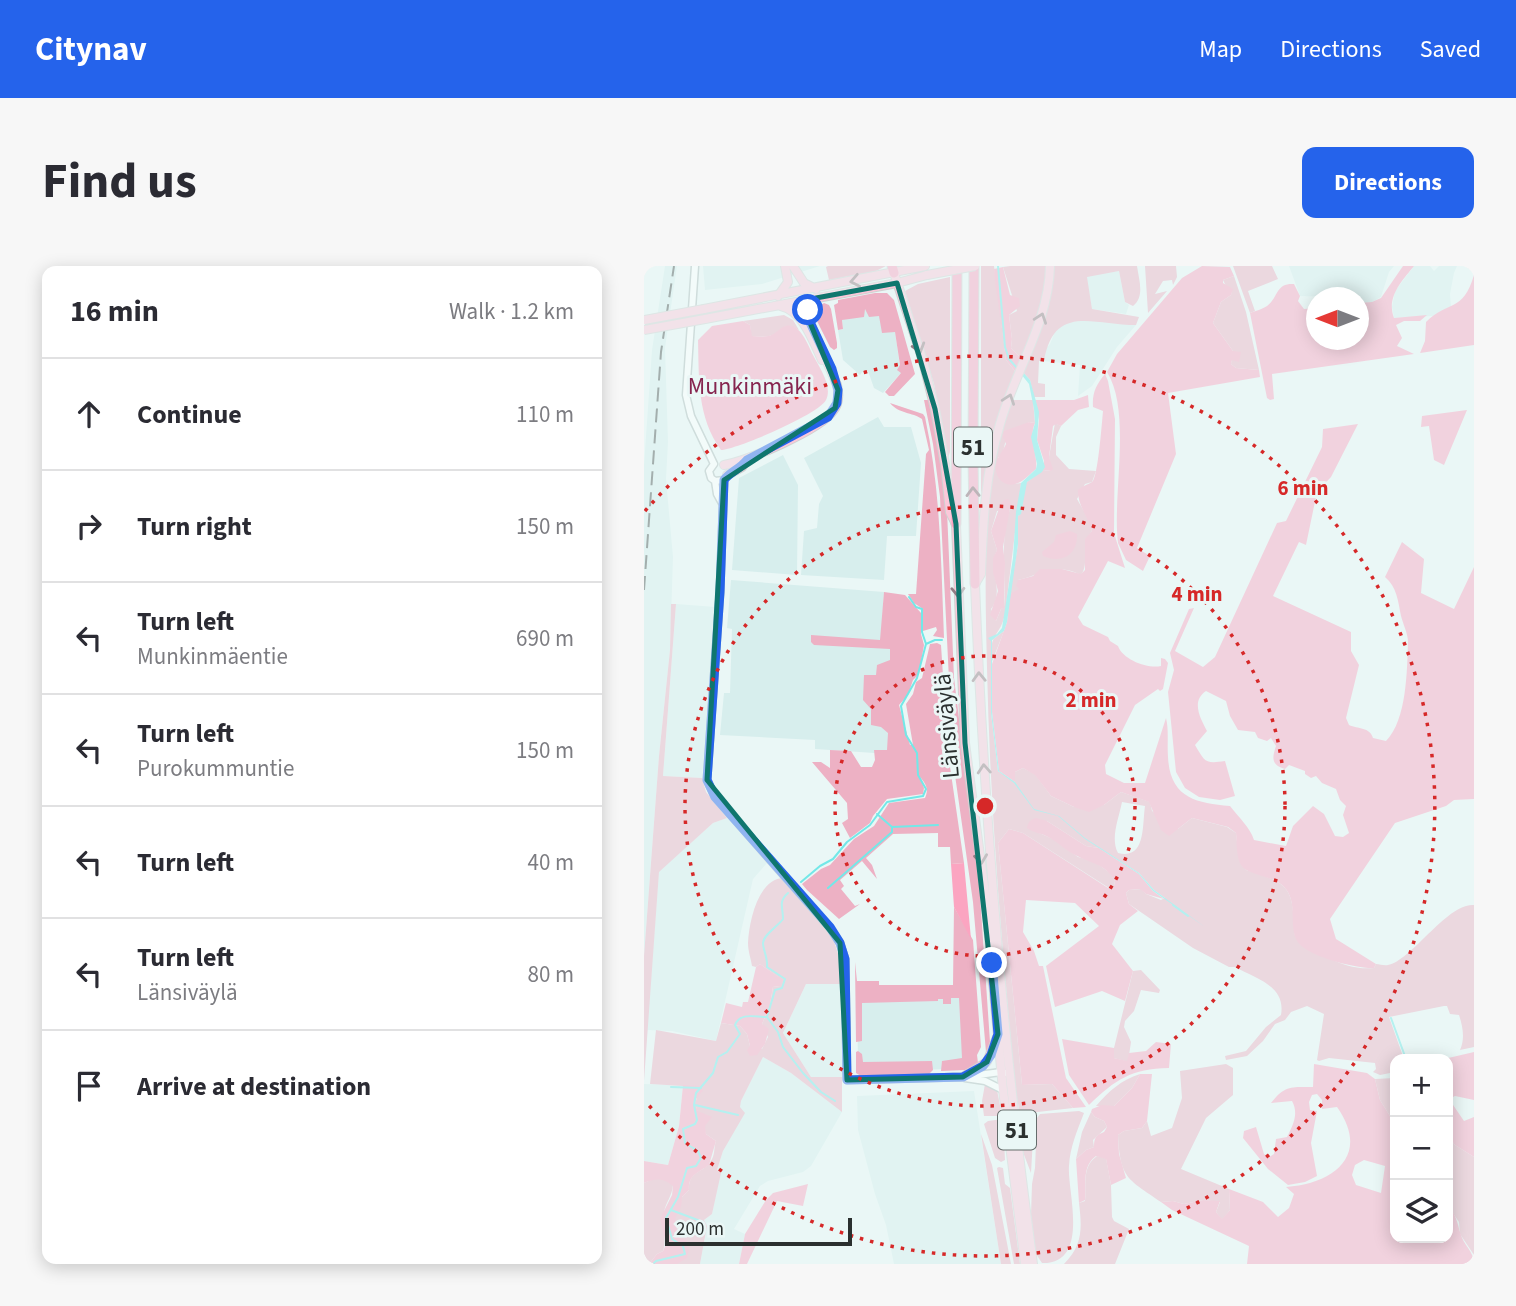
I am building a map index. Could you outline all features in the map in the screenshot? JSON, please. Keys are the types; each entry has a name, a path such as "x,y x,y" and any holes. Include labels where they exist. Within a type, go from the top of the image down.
{"highway":[{"name":"Länsiväylä","path":"956,524 957,266"},
{"name":"Länsiväylä","path":"974,266 975,584"}],"main road":[{"path":"778,301 788,282 785,266"},
{"path":"793,266 804,283 816,293 897,283 926,270"},
{"path":"644,320 704,314 778,301 816,293 893,270 974,266"},
{"path":"975,584 981,574 984,504 1000,424 1045,306 1050,266"},
{"path":"893,270 915,333 929,385 946,464 950,512 956,524"},
{"path":"719,465 747,460 828,417 835,408 838,396 832,373 808,318 809,306 816,293"},
{"path":"778,301 803,322 828,371 832,373"},
{"path":"644,330 704,314"},
{"path":"725,478 742,467 747,460"},
{"name":"Länsiväylä","path":"956,524 965,743 1025,1264"},
{"name":"Länsiväylä","path":"975,584 989,836 1010,1075 1033,1264"},
{"path":"963,1077 987,1062 998,1034"}],"street":[{"path":"695,266 685,395 691,416 725,478 707,780 715,797 830,927 840,943 845,959 847,1080 963,1077 1001,1072 1010,1075"},
{"path":"719,465 709,471 722,503"},
{"path":"715,481 725,478"},
{"path":"963,1077 985,1081 1003,1090"}],"highlighted area":[{"path":"897,283 935,409 956,524 965,743 998,1034 987,1062 963,1077 847,1080 840,943 707,780 724,480 835,408 838,390 808,318 809,305 816,298"}],"shaded area":[{"path":"665,266 677,266 665,348 668,442 666,479 673,557 670,650 644,956 644,465 652,350"},
{"path":"703,266 820,266 762,284 705,290"},
{"path":"828,266 886,266 876,271 829,280"},
{"path":"981,266 994,266 1006,360 1015,371 995,433 981,495"},
{"path":"1046,266 1038,313 1021,358 1011,348 1009,315 1017,311 1003,267"},
{"path":"1053,266 1137,266 1140,293 1133,306 1125,302 1119,271 1087,277 1092,309 1139,317 1136,325 1091,321 1066,324 1049,343 1044,361 1039,361 1038,383 1045,384 1045,397 1034,397 1030,380 1022,371 1044,320"},
{"path":"1145,266 1176,266 1177,277 1173,285 1172,280 1163,281 1155,294 1167,291 1148,313"},
{"path":"1233,266 1272,266 1278,279 1248,291 1255,311 1250,313"},
{"path":"1289,266 1394,266 1389,272 1381,297 1372,302 1369,302 1369,287 1306,287 1306,296 1300,296"},
{"path":"1414,266 1430,266 1434,271 1439,266 1457,266 1450,294 1451,308 1433,316 1394,318 1392,307 1395,291"},
{"path":"1119,271 1125,302 1129,305 1126,314 1092,309 1086,276"},
{"path":"1234,276 1246,312 1259,370 1236,368 1231,364 1233,351 1213,323 1221,302 1231,295 1232,289 1226,286 1223,280"},
{"path":"950,277 948,458 934,384 905,291 918,284"},
{"path":"887,293 894,300 915,374 894,396 885,392 901,373 897,370 900,365 895,332 882,333 879,316 869,317 865,309 864,317 842,320 843,329 838,330 834,305 838,300"},
{"path":"824,303 831,309 837,343 834,350 815,317 816,308"},
{"path":"864,309 879,316 895,331 901,373 883,393 874,388 868,371 860,375 843,360 838,330 843,329 842,320"},
{"path":"784,315 793,320 799,330 788,326 769,336 751,336 750,325 743,321"},
{"path":"1088,320 1136,325 1117,347 1092,386 1078,396 1080,365 1044,361 1046,348 1057,327 1067,322"},
{"path":"924,400 929,400 947,510 954,678 979,881 990,1042 986,1052 973,902 953,761 940,497"},
{"path":"1011,400 1033,400 1035,423 1029,422 1006,439 1003,452 998,458 1014,484 1021,483 1005,614 994,639 1004,631 991,664 991,713 998,771 1015,782 1015,772 1023,768 1035,774 1051,796 1074,807 1104,805 1121,792 1150,802 1152,811 1178,829 1192,818 1227,827 1236,833 1238,850 1246,870 1273,880 1287,891 1293,908 1295,936 1322,954 1352,967 1374,968 1376,964 1386,965 1397,961 1453,913 1474,905 1474,1047 1460,1050 1463,1033 1459,1015 1450,1014 1447,1006 1444,1006 1389,1017 1402,1054 1390,1054 1390,1073 1380,1075 1373,1072 1376,1069 1375,1063 1329,1058 1319,1061 1324,1014 1307,1006 1291,1012 1285,1020 1275,1024 1263,1041 1247,1056 1226,1060 1225,1056 1246,1051 1266,1027 1281,1015 1279,997 1274,990 1261,980 1193,948 1129,904 1126,893 1129,890 1141,889 1161,900 1165,898 1139,873 1099,848 1086,846 1047,821 1028,828 1055,840 1078,857 1094,861 1110,873 1115,881 1114,886 1109,888 1023,833 1009,829 998,843 1022,1085 1052,1084 1073,1108 1020,1114 1006,987 994,828 986,566 990,499 1001,433","holes":["1010,509 1004,546 1004,607 996,621 991,609 997,595 994,565 997,550 991,531 997,511","1122,802 1145,806 1143,832 1138,846 1127,854 1118,853 1116,828"]},
{"path":"890,403 925,417 937,499 944,638 933,636 936,627 923,631 923,609 914,603 908,594 916,594 926,454 929,450 922,419 897,409"},
{"path":"878,417 884,427 911,427 921,463 916,536 887,536 884,580 801,575 804,531 817,528 819,504 823,496 804,458"},
{"path":"1055,423 1061,426 1056,437 1056,455 1069,469 1096,471 1092,482 1085,484 1077,499 1092,531 1086,543 1084,570 1081,575 1064,569 1049,570 1018,580 1020,589 1010,594 1018,544 1018,516 1021,513 1025,485 1043,470 1051,471 1049,457"},
{"path":"783,455 798,485 797,575 732,570 739,478"},
{"path":"731,580 884,592 881,640 897,642 889,754 815,749 815,740 720,735 724,693 730,693 732,629 727,628"},
{"path":"884,592 905,595 921,613 924,645 919,674 913,680 908,695 899,705 910,745 913,745 906,704 913,694 916,682 922,678 930,644 941,645 948,753 964,863 951,864 950,847 938,847 938,833 893,834 866,858 877,879 862,861 840,880 844,886 841,889 855,906 860,904 839,919 802,884 830,865 854,839 874,826 889,803 925,798 927,792 920,777 923,794 887,799 870,823 850,838 842,823 848,819 847,803 812,762 821,762 830,768 830,750 851,751 861,767 872,767 875,760 874,750 887,750 888,733 881,727 871,725 871,709 863,700 864,675 876,675 877,665 890,660 890,649 814,645 811,642 811,635 880,640"},
{"path":"671,604 676,604 663,776 702,778 706,792 727,818 713,823 659,872 644,1081 644,956 670,650"},
{"path":"676,604 716,607 702,778 663,776"},
{"path":"727,818 767,863 753,879 716,1041 672,1031 647,1030 659,871 713,823"},
{"path":"784,878 832,935 840,960 841,984 806,984 783,1033 811,1077 842,1077 842,1112 791,1073 763,1057 741,1101 740,1107 745,1113 723,1151 717,1170 721,1173 712,1214 704,1220 707,1226 700,1264 677,1264 680,1238 673,1223 674,1217 682,1197 689,1190 691,1178 712,1159 716,1141 706,1134 695,1104 700,1087 650,1084 656,1030 716,1041 721,1023 740,1026 747,1034 750,1046 762,1049 768,1037 762,1024 770,1005 773,987 780,986 778,977 760,964 752,966 748,946 749,934 761,893 775,880"},
{"path":"954,907 973,940 981,1047 977,1055 978,1063 965,1070 941,1071 942,1061 962,1058 959,998 951,998 951,1004 943,1004 943,999 862,1003 862,1041 856,1042 855,962 857,981 879,981 879,985 953,985"},
{"path":"1141,970 1160,990 1159,993 1141,990 1134,1011 1125,1021 1124,1027 1131,1042 1128,1062 1114,1058 1114,1048 1133,971"},
{"path":"806,984 841,984 842,1077 811,1077 783,1033"},
{"path":"964,990 968,1062 954,1069 866,1071 858,1065 857,992"},
{"path":"858,1051 862,1054 863,1062 932,1061 933,1070 929,1074 861,1076 856,1073"},
{"path":"763,1057 791,1073 842,1112 811,1166 803,1172 768,1181 760,1186 734,1229 745,1234 739,1264 700,1264 707,1227 704,1220 712,1214 720,1173 717,1170 741,1101"},
{"path":"1226,1064 1233,1068 1233,1095 1206,1118 1181,1169 1229,1189 1230,1210 1222,1220 1216,1212 1220,1202 1161,1202 1133,1182 1121,1161 1118,1135 1124,1131 1142,1128 1147,1121 1151,1136 1172,1128 1182,1098 1180,1071"},
{"path":"1140,1074 1132,1088 1114,1106 1096,1106 1127,1079"},
{"path":"1390,1078 1390,1116 1380,1100 1375,1079"},
{"path":"644,1084 683,1085 679,1126 668,1165 644,1161"},
{"path":"985,1084 997,1090 1002,1116 984,1116 982,1101"},
{"path":"974,1091 1001,1264 894,1264 886,1225 858,1130 857,1096"},
{"path":"1079,1111 1084,1113 1072,1146 1069,1166 1072,1239 1067,1252 1057,1260 1042,1263 1036,1254 1031,1215 1037,1118 1040,1114"},
{"path":"1091,1112 1104,1121 1107,1127 1093,1140 1094,1147 1076,1159 1082,1132"},
{"path":"1020,1117 1030,1117 1034,1121 1031,1173 1021,1147"},
{"path":"1003,1119 1005,1160 1001,1162 995,1158 984,1124"},
{"path":"981,1134 992,1165 1011,1264 1001,1264"},
{"path":"1453,1142 1474,1157 1474,1255 1460,1234 1459,1222 1453,1213"},
{"path":"1097,1156 1106,1158 1111,1185 1112,1217 1114,1221 1129,1229 1115,1264 1064,1264 1078,1243 1081,1228 1079,1203 1085,1201 1087,1171"},
{"path":"997,1168 1003,1168 1005,1184 1010,1188 1020,1264 1014,1264"},
{"path":"653,1179 664,1179 673,1185 664,1212 663,1251 649,1264 644,1264 644,1183"}],"green space":[{"path":"1202,266 1230,267 1234,276 1223,280 1223,283 1233,289 1231,295 1221,302 1213,323 1233,351 1241,352 1239,362 1232,360 1231,364 1236,368 1259,370 1260,377 1168,393 1176,454 1137,548 1150,556 1143,571 1126,560 1118,543 1120,431 1114,389 1107,372 1117,354 1182,278"},
{"path":"1403,266 1414,266 1394,296 1392,310 1394,318 1427,315 1420,321 1404,321 1396,325 1402,338 1397,346 1414,354 1272,374 1274,399 1267,398 1250,313 1267,306 1283,286 1294,284 1300,296 1298,301 1306,309 1306,350 1369,350 1369,302 1381,298"},
{"path":"1003,267 1010,295 1019,298 1020,306 1009,315 1011,348 1021,358 1015,371 1006,360 995,281 994,269"},
{"path":"1474,275 1474,345 1420,353 1425,341 1426,322 1460,301 1470,287"},
{"name":"Munkinmäki","path":"743,321 750,325 752,336 771,335 788,326 795,327 807,342 824,377 828,395 820,406 794,422 744,444 721,450 703,411 698,340 712,326"},
{"path":"1105,374 1115,419 1114,533 1125,568 1108,561 1078,617 1083,625 1108,637 1130,659 1156,667 1161,666 1161,658 1168,663 1163,689 1158,689 1135,705 1105,765 1106,774 1124,783 1145,783 1166,718 1168,757 1174,782 1187,796 1196,800 1230,806 1254,840 1286,846 1293,826 1313,806 1324,814 1335,836 1343,837 1349,833 1343,815 1346,806 1340,800 1336,789 1322,783 1316,776 1311,778 1305,771 1289,765 1285,769 1277,765 1273,757 1276,746 1271,738 1267,741 1258,738 1255,732 1238,730 1226,701 1206,691 1201,695 1198,705 1207,731 1195,745 1206,760 1225,761 1235,796 1220,800 1199,797 1185,788 1176,772 1168,692 1174,670 1170,653 1189,609 1194,608 1175,651 1203,667 1215,657 1277,523 1286,521 1322,447 1323,429 1358,424 1331,477 1317,492 1306,545 1299,542 1273,596 1351,632 1351,651 1359,665 1346,718 1349,725 1366,730 1373,738 1386,741 1393,732 1402,708 1408,639 1396,595 1385,577 1402,542 1424,559 1421,593 1454,609 1474,567 1474,799 1454,800 1446,806 1395,823 1330,919 1336,939 1376,964 1374,968 1331,960 1301,945 1294,932 1288,893 1274,880 1244,869 1237,854 1236,833 1228,827 1192,818 1169,836 1161,830 1149,802 1121,792 1089,812 1051,796 1035,775 1023,768 1015,772 1015,782 999,771 992,712 992,664 1007,622 1010,594 1019,589 1016,586 1018,580 1033,576 1040,569 1062,569 1081,574 1085,570 1085,539 1092,531 1078,490 1092,482 1096,471 1103,411 1093,407 1093,397"},
{"path":"1088,395 1089,407 1078,410 1061,426 1053,426 1049,457 1053,469 1043,470 1044,461 1037,440 1039,420 1035,400 1074,400"},
{"path":"1467,410 1444,465 1434,460 1429,426 1421,427 1422,416"},
{"path":"1029,422 1035,423 1032,435 1036,469 1020,482 1009,485 1001,481 996,470 1006,444 1004,431"},
{"path":"1008,499 1011,503 1003,547 1004,608 996,621 990,615 998,591 993,572 993,558 997,550 991,531 1001,503"},
{"path":"1070,531 1077,534 1077,541 1068,556 1056,559 1043,556 1042,552 1054,542 1056,535"},
{"path":"1036,818 1047,821 1086,846 1099,848 1139,874 1153,891 1164,899 1146,894 1140,889 1126,893 1129,904 1138,911 1120,925 1112,944 1133,971 1125,1001 1102,991 1055,1007 1046,966 1099,926 1075,903 1026,900 1023,932 1039,966 1043,966 1066,1078 1086,1107 1073,1108 1052,1084 1022,1085 998,843 1009,829 1023,833 1108,888 1114,886 1115,881 1102,867 1027,828"},
{"path":"964,863 971,939 954,907 951,864"},
{"path":"760,964 783,980 780,986 773,987 770,1005 762,1024 769,1029 765,1044 757,1055 750,1056 747,1050 750,1046 747,1034 740,1026 721,1023 726,1003 742,1007 743,1002 748,1002 756,967"},
{"path":"1062,1039 1114,1048 1114,1058 1127,1061 1129,1053 1146,1051 1156,1042 1171,1044 1169,1068 1134,1073 1125,1077 1089,1105 1069,1075"},
{"path":"1474,1052 1474,1100 1453,1097 1453,1057"},
{"path":"1314,1064 1367,1073 1375,1079 1380,1100 1390,1116 1390,1243 1453,1243 1453,1212 1474,1264 1247,1264 1249,1246 1172,1210 1161,1202 1184,1204 1203,1200 1220,1201 1216,1212 1222,1219 1230,1210 1229,1189 1263,1202 1278,1217 1289,1208 1294,1194 1286,1187 1303,1185 1332,1173 1342,1164 1348,1153 1350,1139 1347,1124 1337,1107 1322,1109 1322,1100 1317,1094 1312,1095 1309,1102 1310,1110 1317,1111 1311,1143 1317,1176 1305,1182 1288,1185 1268,1169 1243,1138 1244,1131 1256,1127 1264,1154 1269,1157 1274,1154 1276,1139 1287,1137 1295,1110 1292,1101 1271,1103 1280,1093 1299,1087 1313,1087","holes":["1364,1160 1385,1166 1381,1193 1356,1185 1352,1175 1355,1165"]},
{"path":"1140,1074 1152,1074 1147,1121 1142,1128 1124,1131 1118,1135 1119,1154 1126,1178 1111,1185 1106,1159 1096,1156 1086,1171 1085,1200 1079,1203 1076,1159 1094,1147 1096,1137 1107,1127 1104,1121 1095,1117 1092,1109 1102,1105 1114,1106 1132,1088"},
{"path":"683,1085 700,1086 703,1091 697,1098 696,1105 698,1111 712,1117 705,1126 706,1134 716,1141 709,1165 692,1178 675,1219 680,1238 686,1240 689,1249 687,1258 677,1264 649,1264 663,1251 666,1244 660,1219 672,1195 673,1186 659,1180 644,1183 644,1161 668,1165 679,1126"},
{"path":"1453,1105 1464,1121 1474,1117 1474,1157 1455,1145"},
{"path":"808,1184 803,1206 777,1201 747,1264 739,1264 745,1234 766,1200 773,1193"}],"water":[{"path":"1022,371 1030,380 1039,412 1037,440 1045,467 1027,482 1021,514 1018,516 1018,544 1007,622 1004,631 992,640 992,712 999,771 1015,782 1034,809 1059,816 1085,838 1139,873 1154,890 1205,927 1153,891 1139,874 1085,839 1058,816 1034,810 1014,783 998,771 991,713 991,641 988,638 1002,628 1021,483 1036,469 1037,464 1031,437 1035,423 1034,409 1029,384 1021,374"}],"waterway":[{"path":"998,266 1005,347 1009,359 1018,369"},
{"path":"909,597 916,607 922,609 922,632 926,644"},
{"path":"801,882 833,859 847,842 870,825 887,802 923,796 926,789 918,775 917,753 906,735 901,706 917,678 926,644 942,640"},
{"path":"877,814 892,827 938,825"},
{"path":"828,888 892,832 892,827"},
{"path":"653,1264 685,1254 683,1246 672,1239 666,1218 678,1197 687,1168 696,1166 701,1158 698,1151 685,1143 683,1129 695,1124 697,1120 694,1105 696,1093 713,1073 718,1057 727,1052 740,1034 735,1025 737,1021 748,1016 767,1017 775,990 782,988 785,979 767,967 763,943 783,919 782,902 788,893"},
{"path":"1173,905 1188,916"},
{"path":"767,1017 778,1032 783,1047 803,1073 821,1092 835,1101"},
{"path":"1391,1018 1404,1054"},
{"path":"671,1087 701,1088"},
{"path":"695,1105 738,1115"},
{"path":"671,1210 703,1222"}],"railway":[{"path":"644,590 661,352 674,266"}],"route":[{"path":"808,310 808,318 837,385 837,403 828,417 747,460 724,480 720,592 707,780 715,797 830,927 840,943 845,959 847,1080 963,1077 983,1066 991,1055 998,1034 992,963"}]}
